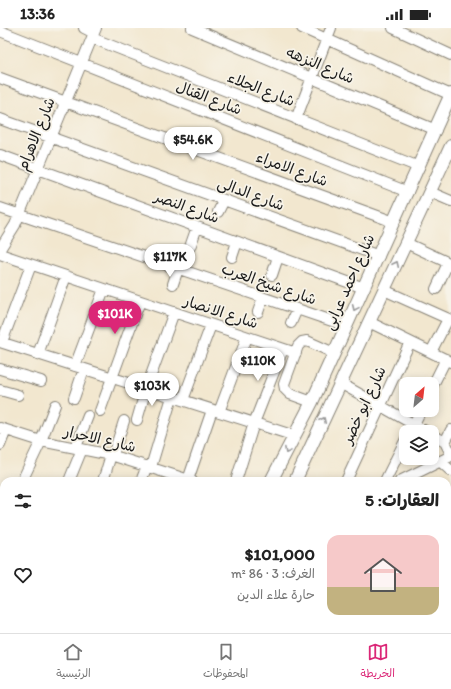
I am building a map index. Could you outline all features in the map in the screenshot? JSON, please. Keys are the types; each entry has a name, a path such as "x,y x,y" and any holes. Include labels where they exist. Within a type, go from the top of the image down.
{"street":[{"path":"18,38 22,28"},
{"name":"شارع الجلاء","path":"84,28 296,119 419,167"},
{"name":"شارع النزهه","path":"192,28 436,130"},
{"path":"302,28 451,94"},
{"path":"296,119 331,28"},
{"path":"393,28 451,55"},
{"name":"شارع القنال","path":"0,31 408,192"},
{"name":"شارع الاهرام","path":"0,249 10,235 20,214 50,137 94,33"},
{"name":"شارع الامراء","path":"0,78 394,222"},
{"name":"شارع احمد عرابى","path":"273,477 312,402 451,94"},
{"name":"شارع الدالى","path":"0,119 379,256"},
{"path":"297,477 450,151"},
{"name":"شارع النصر","path":"0,155 364,288"},
{"path":"430,192 451,202"},
{"path":"218,212 224,200"},
{"name":"شارع شيخ العرب","path":"0,208 346,326"},
{"path":"190,247 197,227"},
{"path":"232,257 237,242"},
{"path":"406,243 450,263 436,289"},
{"name":"شارع الانصار","path":"0,254 296,353"},
{"path":"272,275 278,257"},
{"path":"31,265 1,342 295,436"},
{"path":"173,284 178,269"},
{"path":"38,354 66,276"},
{"path":"74,398 79,367 104,289"},
{"path":"384,290 449,319 431,352"},
{"path":"258,312 263,298"},
{"path":"100,411 111,377 140,301"},
{"path":"291,323 296,310"},
{"path":"137,420 146,389 174,312"},
{"path":"369,322 449,360 438,377"},
{"path":"183,400 211,325"},
{"path":"188,477 247,337"},
{"path":"312,402 290,394 285,389 284,384 299,344 304,341 334,353"},
{"name":"شارع ابو خضر","path":"348,477 410,342"},
{"path":"237,477 254,423 283,349"},
{"path":"0,369 41,381"},
{"path":"340,383 380,406 408,425"},
{"path":"0,390 18,395"},
{"path":"143,477 149,467 172,397"},
{"path":"24,477 55,405"},
{"path":"70,477 88,416"},
{"path":"104,477 124,420"},
{"path":"0,445 3,429"},
{"name":"شارع الاحرار","path":"3,429 41,440 112,455 178,477"},
{"path":"445,442 451,430"},
{"path":"408,477 451,455 445,442 439,439"},
{"path":"387,477 399,453"},
{"path":"440,461 451,471"}]}
